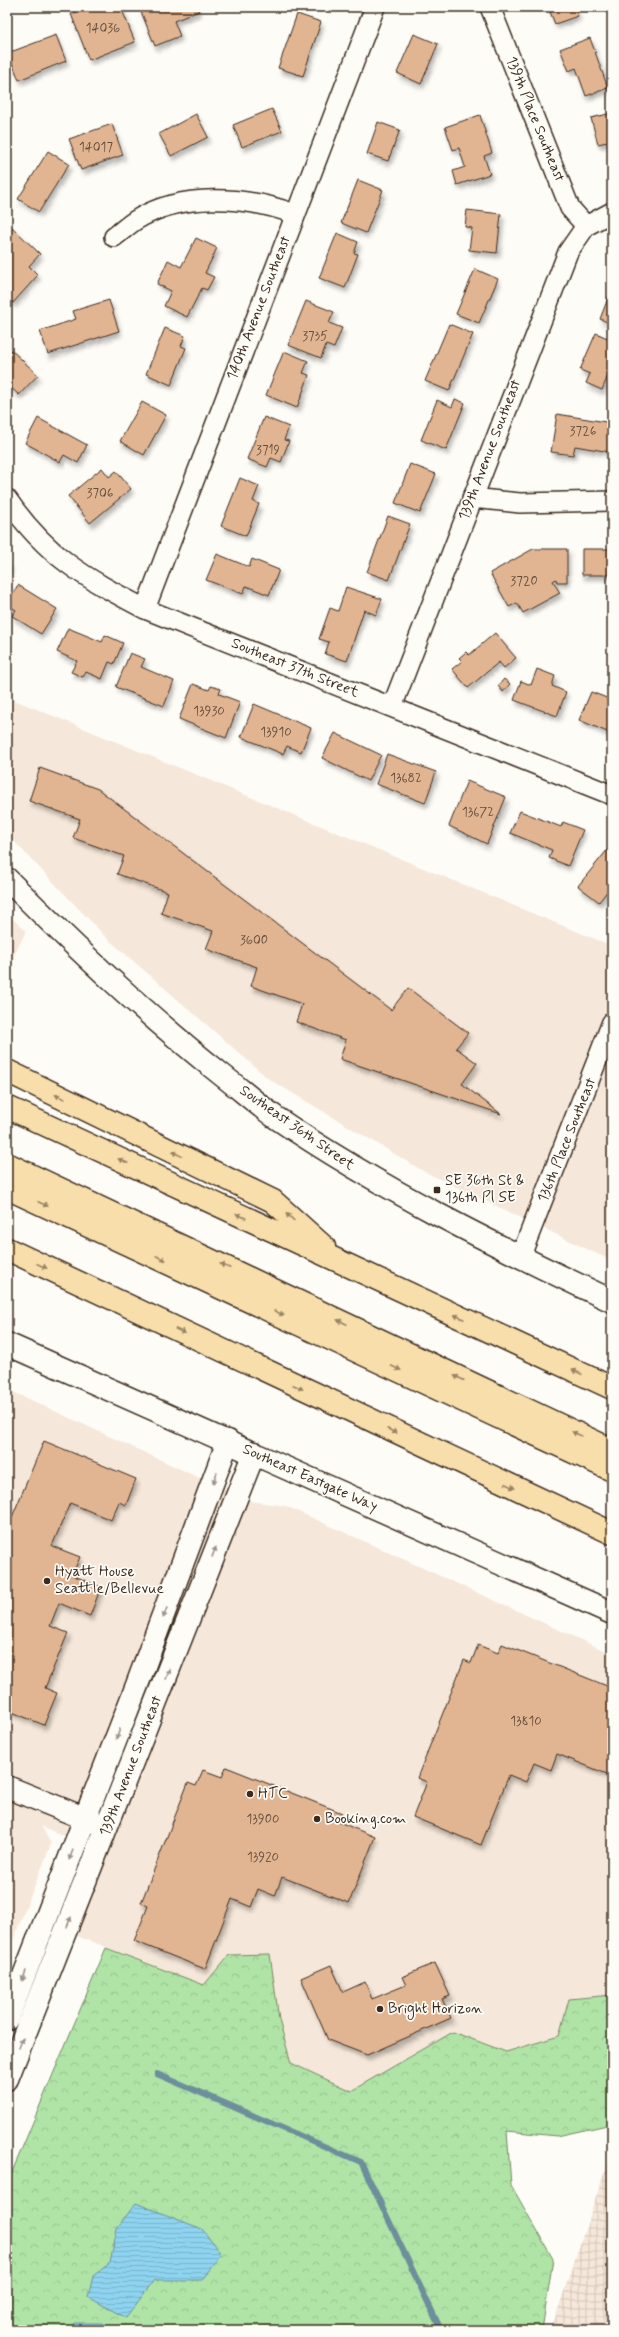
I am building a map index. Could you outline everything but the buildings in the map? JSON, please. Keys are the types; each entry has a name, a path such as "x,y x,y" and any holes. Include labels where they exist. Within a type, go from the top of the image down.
{"highway":[{"path":"7,1072 273,1201 340,1262"},
{"path":"7,1107 612,1388"},
{"path":"7,1164 612,1450"},
{"path":"7,1188 612,1470"},
{"path":"7,1250 612,1533"}],"main road":[{"name":"Southeast 36th Street","path":"7,879 108,979 183,1044 274,1116 359,1171 435,1214 520,1258 612,1301"},
{"name":"Southeast Eastgate Way","path":"7,1344 612,1613"},
{"name":"139th Avenue Southeast","path":"7,2019 86,1819 228,1442"},
{"name":"139th Avenue Southeast","path":"7,2079 108,1827 254,1453"},
{"path":"7,1787 108,1827"}],"street":[{"name":"140th Avenue Southeast","path":"145,609 374,7"},
{"name":"139th Place Southeast","path":"490,7 570,208 586,226"},
{"path":"114,237 136,220 161,208 197,201 236,199 270,205 294,214"},
{"name":"139th Avenue Southeast","path":"392,707 568,252 586,226 612,212"},
{"path":"472,498 520,503 612,500"},
{"name":"Southeast 37th Street","path":"7,499 38,538 63,562 94,582 145,609 612,795"},
{"name":"136th Place Southeast","path":"520,1258 612,1022"}],"shaded area":[{"path":"7,697 612,946 612,1261 425,1172 269,1079 107,938 7,834"},
{"path":"7,914 26,931 7,969"},
{"path":"7,1389 249,1501 286,1506 612,1654 612,1995 569,1999 559,2036 506,2052 453,2032 351,2091 291,2063 279,2020 229,1955 204,1985 72,1934 106,1854 41,1826 51,1844 7,1955"},
{"path":"612,2150 612,2330 551,2330"}],"green space":[{"path":"106,1948 204,1985 229,1955 270,1954 279,2020 291,2063 351,2091 453,2032 506,2052 559,2036 569,1999 612,1995 612,2124 557,2136 507,2131 511,2185 553,2259 542,2330 7,2330 7,2184"}],"water":[{"path":"136,2203 202,2229 221,2254 202,2280 154,2280 126,2318 88,2297 93,2276 110,2263 117,2228"},
{"path":"74,2323 103,2323 109,2330 72,2330"}],"waterway":[{"path":"157,2074 361,2162 441,2330"}],"place":[{"name":"SE 36th St & 136th Pl SE","path":"437,1190"},
{"name":"Hyatt House Seattle/Bellevue","path":"47,1581"},
{"name":"HTC","path":"250,1794"},
{"name":"Booking.com","path":"317,1819"},
{"name":"Bright Horizon","path":"380,2009"}]}
